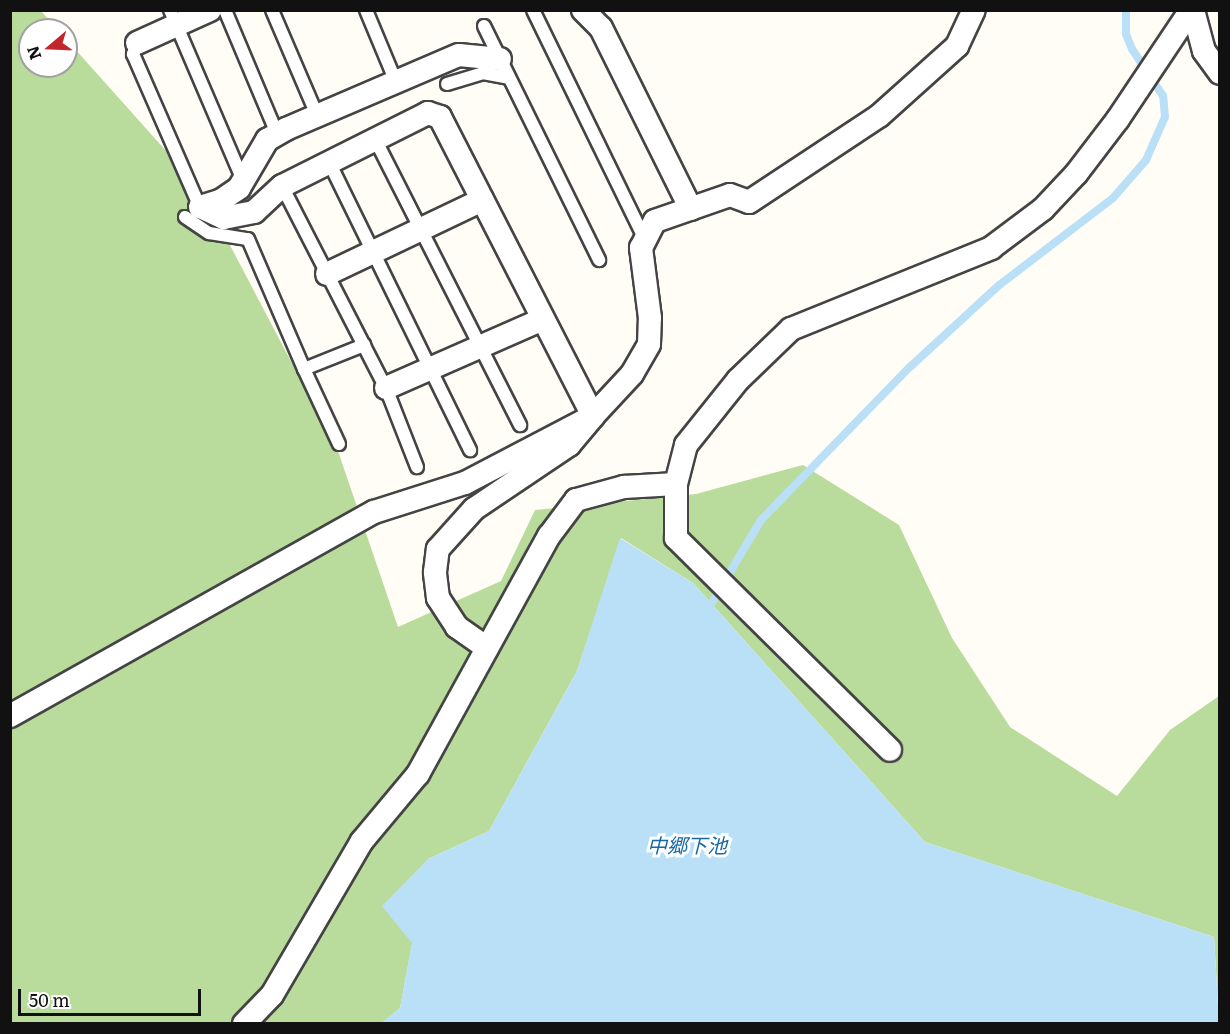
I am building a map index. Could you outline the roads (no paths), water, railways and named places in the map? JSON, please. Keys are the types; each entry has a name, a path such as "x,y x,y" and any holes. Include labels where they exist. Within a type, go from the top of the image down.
{"street":[{"path":"137,43 173,18 210,10"},
{"path":"487,648 457,627 438,598 435,572 438,549 474,509 569,445 632,374 648,344 650,318 641,248 655,221 730,195 749,202 879,116 957,46 974,10"},
{"path":"1192,10 1204,51 1220,73"},
{"path":"890,750 676,538 676,484 686,445 738,380 791,329 991,248 1043,208 1076,174 1111,128 1192,10"},
{"path":"583,11 601,28 691,208"},
{"path":"192,212 220,201 244,181 267,140 317,115 459,55 504,68"},
{"path":"192,212 224,218 254,212 282,186 428,113 440,117 593,416"},
{"path":"327,274 482,200"},
{"path":"386,388 543,319"},
{"path":"10,716 374,513 465,483 593,416"},
{"path":"244,1023 272,995 362,841 418,774 549,536 576,500 624,487 676,484"}],"lane":[{"path":"225,10 277,134"},
{"path":"272,10 317,115"},
{"path":"366,10 396,82"},
{"path":"533,10 645,240"},
{"path":"173,18 244,181"},
{"path":"484,26 599,260"},
{"path":"137,43 133,54 192,212 209,233 248,239 339,444"},
{"path":"447,84 504,68"},
{"path":"375,139 520,425"},
{"path":"329,162 470,450"},
{"path":"282,186 386,388 417,467"},
{"path":"304,369 363,345"}],"water":[{"name":"中郷下池","path":"620,538 693,583 925,842 1214,937 1219,1023 381,1023 400,1008 412,943 382,906 428,859 489,831 577,671"}],"waterway":[{"path":"707,611 761,520 910,367 998,286 1113,198 1146,160 1165,117 1163,96 1132,49 1126,34 1126,10"}]}
